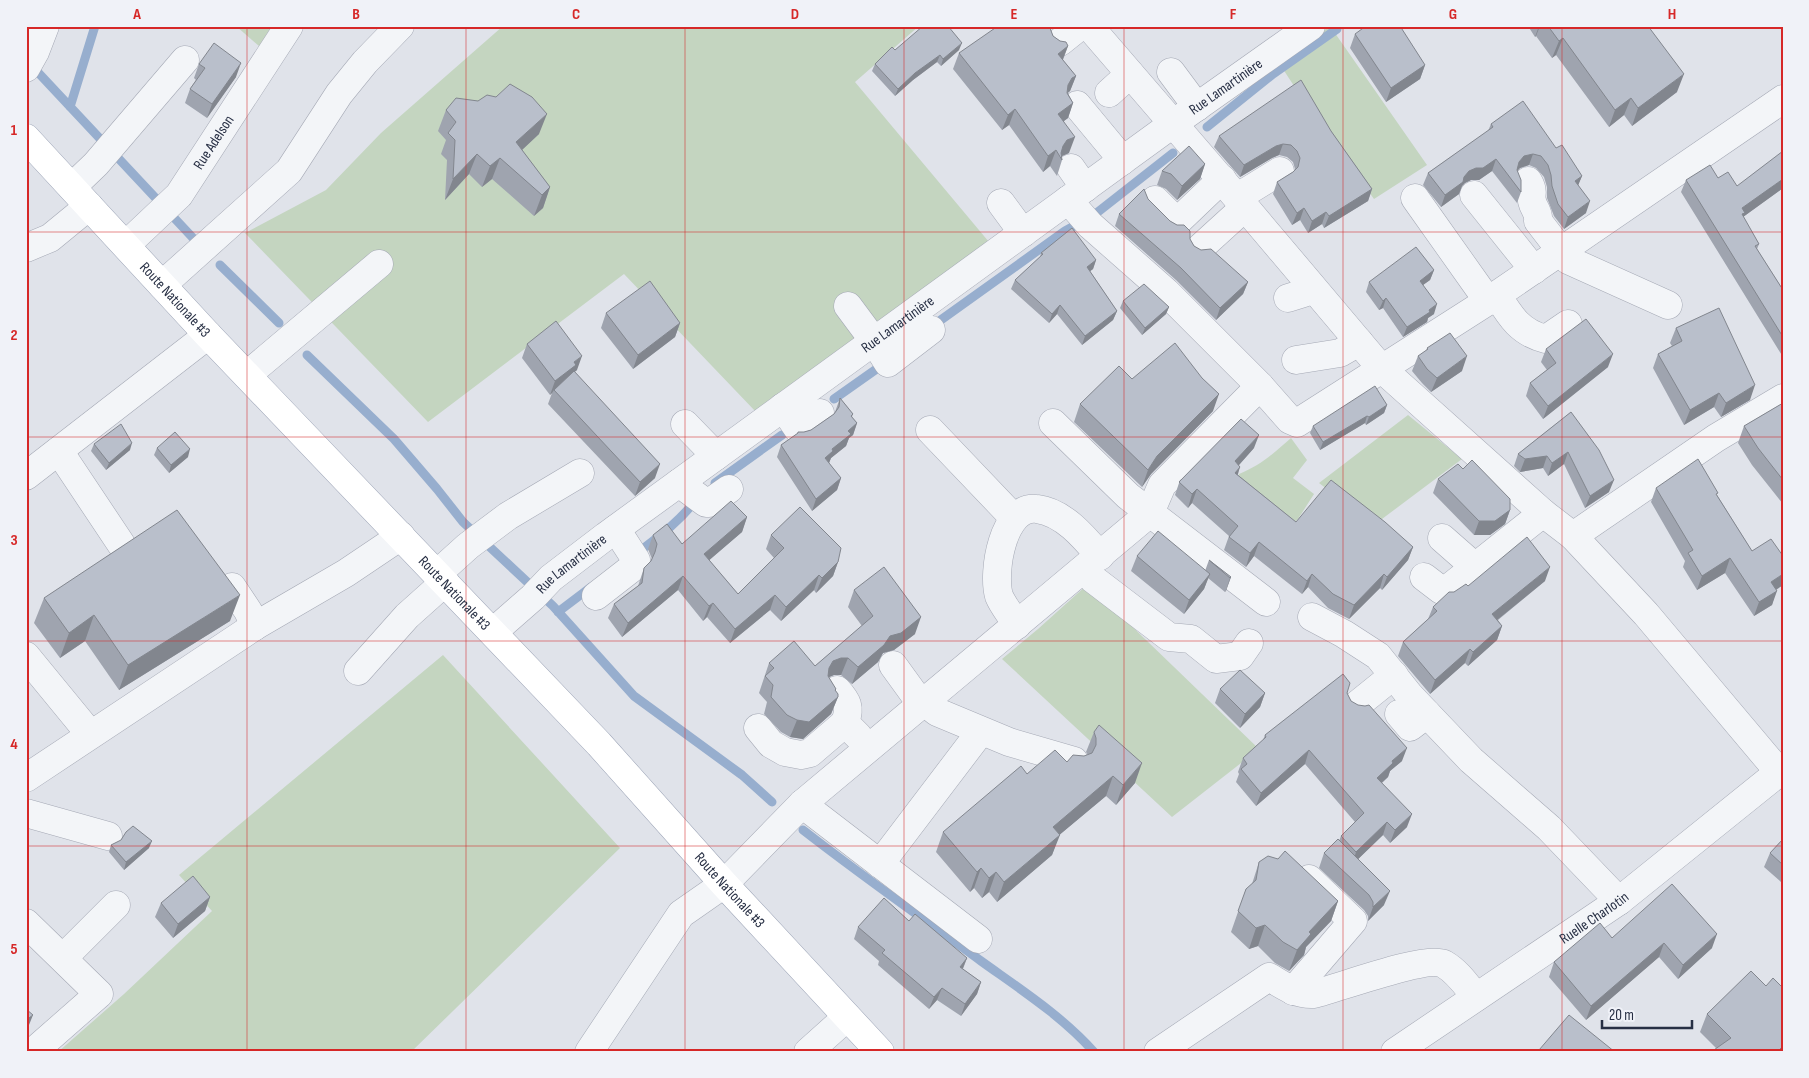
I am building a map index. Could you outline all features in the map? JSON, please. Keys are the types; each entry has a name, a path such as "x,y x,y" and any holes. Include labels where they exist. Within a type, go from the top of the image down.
{"main road":[{"name":"Route Nationale #3","path":"26,138 208,335 599,744 724,884 880,1052"}],"street":[{"name":"Rue Adelson","path":"126,245 179,195 289,26"},
{"path":"162,285 289,172 339,94 365,62 400,26"},
{"path":"1089,26 1381,368 1543,513 1573,536 1646,614 1781,770"},
{"name":"Rue Lamartinière","path":"493,632 542,587 627,546 692,493 716,456 1023,233 1079,199 1122,161 1311,26"},
{"path":"26,248 50,238 80,196 96,164 185,60"},
{"path":"1171,72 1197,107"},
{"path":"1109,93 1130,74"},
{"path":"1079,199 1166,292 1260,386 1290,420 1296,423 1492,298 1783,100"},
{"path":"1077,105 1122,161"},
{"path":"1156,200 1177,222 1235,195 1246,192 1280,171"},
{"path":"1528,181 1533,189 1532,201 1539,214 1538,221 1568,260 1668,305"},
{"path":"1201,247 1235,195"},
{"path":"1474,195 1534,270"},
{"path":"1415,198 1492,298 1513,319 1534,336 1546,339 1568,324"},
{"path":"1001,203 1023,233"},
{"path":"247,375 379,264"},
{"path":"1288,298 1304,293 1311,286"},
{"path":"848,306 888,363 932,330"},
{"path":"26,476 208,335"},
{"path":"1296,360 1340,353 1359,342"},
{"path":"589,1052 681,914 724,884 802,804 1150,513 1162,485 1260,386"},
{"path":"1573,536 1716,438 1783,398"},
{"path":"783,407 798,429 820,413"},
{"path":"1053,423 1128,496 1266,602"},
{"path":"685,424 716,456"},
{"path":"930,430 1014,518"},
{"path":"58,452 121,544"},
{"path":"358,671 468,546 508,516 580,472"},
{"path":"692,493 709,503 729,489"},
{"path":"1018,625 1000,597 998,589 1000,547 1014,518 1021,511 1036,508 1058,517 1077,531 1092,563 1093,579 1169,637 1191,639 1216,659 1240,656 1249,643"},
{"path":"1424,577 1445,591 1543,513"},
{"path":"26,778 255,626 346,573 402,536"},
{"path":"1442,538 1475,567"},
{"path":"596,596 632,568 627,546"},
{"path":"232,586 255,626"},
{"path":"1312,617 1344,634 1386,666 1427,714 1472,760 1549,828 1619,901"},
{"path":"26,656 90,734"},
{"path":"893,665 914,694 937,712 1009,742 1074,761"},
{"path":"1358,704 1386,666"},
{"path":"758,728 771,744 785,752 810,754 846,723 848,714 846,700 837,690"},
{"path":"1399,714 1410,727 1427,714"},
{"path":"846,723 870,748"},
{"path":"880,864 981,731"},
{"name":"Ruelle Charlotin","path":"1394,1052 1619,901 1781,770"},
{"path":"802,804 978,939"},
{"path":"26,813 108,836"},
{"path":"1291,862 1353,921 1293,991"},
{"path":"63,958 116,905"},
{"path":"28,928 63,958 99,994 33,1052"},
{"path":"1158,1052 1269,977 1293,991 1314,994 1416,964 1443,963 1459,975 1476,997"},
{"path":"808,1052 847,1017"}],"green space":[{"path":"236,26 272,26 259,46"},
{"path":"503,26 919,26 855,82 989,242 756,412 624,274 428,422 245,233 326,190 381,133"},
{"path":"1330,26 1427,165 1374,199 1313,115 1279,63"},
{"path":"1408,415 1462,459 1374,525 1319,483"},
{"path":"1291,438 1307,460 1293,478 1314,494 1298,519 1290,526 1238,486 1239,474 1273,454"},
{"path":"1088,584 1259,749 1172,817 1002,659"},
{"path":"443,655 620,848 411,1052 58,1052 124,994 212,911 179,875"}],"building":[{"path":"923,26 948,26 962,43 943,59 940,55 915,73 898,89 875,64 892,47 895,50"},
{"path":"998,26 1051,26 1053,36 1060,41 1066,42 1068,46 1058,54 1076,76 1072,78 1068,85 1067,93 1073,103 1058,114 1075,137 1067,140 1063,146 1062,160 1056,150 1048,156 1015,109 1008,115 959,53"},
{"path":"1366,26 1400,26 1425,65 1391,88 1355,34"},
{"path":"1548,26 1648,26 1684,74 1638,108 1631,98 1615,110 1563,38 1559,41"},
{"path":"214,43 241,63 212,104 190,89 205,68 199,64"},
{"path":"1301,80 1331,131 1372,189 1329,216 1326,212 1312,221 1304,208 1297,213 1277,182 1298,167 1300,158 1297,151 1291,145 1283,144 1276,146 1244,165 1219,136"},
{"path":"510,84 532,97 547,114 516,142 550,187 542,195 500,158 490,166 477,154 453,179 455,140 448,133 456,122 446,110 456,98 478,101 487,95 496,97"},
{"path":"1523,101 1556,148 1562,145 1582,176 1575,181 1590,201 1568,217 1558,204 1548,165 1541,156 1533,154 1524,156 1519,162 1517,170 1521,180 1521,192 1496,159 1483,168 1469,171 1464,177 1463,182 1445,195 1428,173 1493,127 1491,124"},
{"path":"1189,146 1205,164 1182,186 1171,174 1162,171"},
{"path":"1783,151 1783,179 1742,208 1745,213 1742,214 1759,244 1755,246 1783,290 1783,337 1686,180 1710,165 1718,178 1728,172 1737,186"},
{"path":"1144,189 1148,199 1170,221 1177,225 1184,225 1190,231 1190,239 1194,246 1201,250 1211,249 1248,282 1220,308 1181,268 1119,214"},
{"path":"1072,228 1096,260 1087,267 1117,311 1085,336 1060,305 1052,314 1015,280 1043,254 1041,253"},
{"path":"1416,247 1434,270 1420,281 1437,304 1429,310 1430,312 1407,327 1386,298 1383,301 1369,282"},
{"path":"650,281 680,323 638,355 606,313"},
{"path":"1144,284 1169,307 1145,328 1123,301"},
{"path":"1719,308 1755,385 1726,403 1719,393 1690,410 1658,354 1682,341 1676,328"},
{"path":"1586,319 1613,354 1548,406 1530,383 1556,363 1546,349"},
{"path":"556,321 582,356 574,362 576,365 555,381 527,344"},
{"path":"1450,333 1467,356 1437,378 1427,369 1418,356"},
{"path":"1175,343 1202,378 1219,394 1157,456 1148,470 1080,404 1119,366 1132,379"},
{"path":"574,371 660,464 640,482 554,390"},
{"path":"1375,386 1387,405 1323,442 1313,426"},
{"path":"840,398 853,414 851,416 857,423 848,431 851,434 832,449 833,451 825,458 841,478 816,499 781,445 798,432 811,430 834,414 839,407"},
{"path":"1783,403 1783,480 1758,448 1744,426"},
{"path":"1571,412 1599,450 1614,480 1590,496 1568,452 1552,463 1547,456 1525,459 1518,454"},
{"path":"1241,419 1259,435 1235,461 1240,467 1235,473 1296,522 1331,480 1385,522 1413,547 1387,577 1384,574 1354,605 1333,594 1312,574 1307,581 1259,542 1250,553 1229,537 1238,526 1197,489 1192,494 1179,482"},
{"path":"121,424 132,443 109,463 94,444"},
{"path":"175,432 190,449 171,465 157,448"},
{"path":"1698,459 1718,493 1716,494 1752,551 1771,539 1783,556 1783,574 1771,582 1777,591 1759,602 1730,558 1702,576 1688,553 1693,550 1656,488"},
{"path":"1472,460 1510,499 1510,510 1495,521 1479,521 1438,479 1458,464 1463,469"},
{"path":"731,501 747,517 704,554 738,594 784,548 771,535 800,507 841,548 838,562 822,578 819,575 786,607 775,595 735,629 713,603 709,606 683,576 628,623 614,604 642,583 644,568 651,561 657,544 653,535 667,524 682,544"},
{"path":"177,510 240,595 128,665 94,615 69,633 44,598"},
{"path":"1158,531 1210,574 1189,600 1137,556"},
{"path":"1527,537 1550,567 1492,614 1502,626 1473,652 1470,649 1435,680 1403,642 1437,611 1433,607 1449,592 1454,592 1466,584 1468,586"},
{"path":"1209,560 1231,577 1230,578"},
{"path":"884,567 921,617 901,633 890,636 884,645 858,667 848,658 833,661 829,668 828,676 836,689 838,697 809,722 797,720 787,715 771,697 773,685 765,676 774,668 769,663 794,641 815,666 873,616 854,590"},
{"path":"1240,670 1265,693 1245,714 1220,689"},
{"path":"1343,674 1350,683 1347,693 1351,701 1358,705 1369,705 1407,748 1377,778 1412,814 1395,830 1387,822 1356,852 1341,836 1364,813 1309,750 1261,793 1241,769 1247,764 1243,758 1266,737 1265,735"},
{"path":"1099,725 1142,763 1123,785 1113,776 1053,827 1060,835 1004,882 996,872 989,878 981,868 977,872 943,832 1021,766 1027,774 1055,750 1067,762 1073,755 1084,756 1092,753 1096,745 1094,732"},
{"path":"133,826 152,841 126,862 111,845 121,840"},
{"path":"1338,839 1390,891 1373,907 1373,902 1369,895 1324,853"},
{"path":"1783,839 1783,865 1770,853"},
{"path":"1285,851 1338,901 1309,932 1311,934 1297,950 1283,942 1265,925 1256,928 1238,911 1246,889 1256,880 1259,862 1268,856 1278,859"},
{"path":"193,876 210,897 178,924 161,903"},
{"path":"1672,884 1717,934 1683,965 1664,943 1591,1006 1554,962 1600,923 1612,938"},
{"path":"884,898 909,921 915,914 967,958 960,967 981,982 965,1004 942,988 934,997 882,953 885,950 858,927"},
{"path":"1751,971 1766,986 1773,978 1783,988 1783,1046 1777,1052 1711,1052 1731,1038 1707,1014"},
{"path":"26,1009 33,1015 26,1020"},
{"path":"1569,1015 1615,1052 1540,1052 1539,1050"}],"waterway":[{"path":"70,107 95,26"},
{"path":"1207,127 1273,74 1337,29"},
{"path":"32,66 193,238"},
{"path":"931,327 1065,231 1094,215 1173,153"},
{"path":"220,265 279,323"},
{"path":"307,355 394,439 463,522 553,606 634,696 742,775 772,802"},
{"path":"834,399 885,363"},
{"path":"715,483 782,435"},
{"path":"636,554 675,522 696,500"},
{"path":"558,612 591,587"},
{"path":"803,830 1040,1004 1082,1039 1094,1052"}]}
